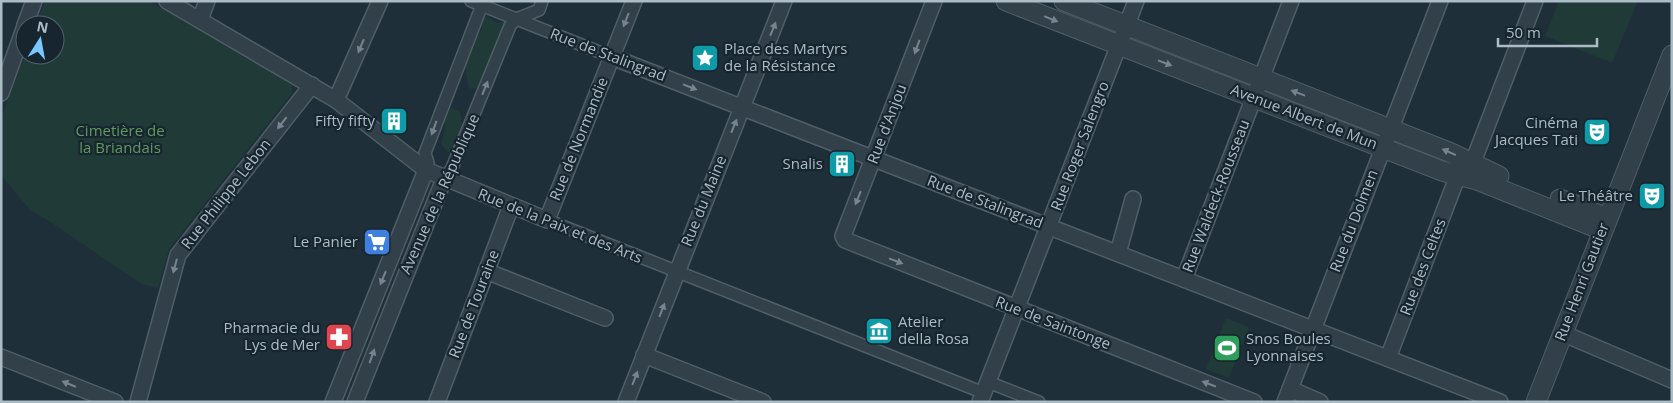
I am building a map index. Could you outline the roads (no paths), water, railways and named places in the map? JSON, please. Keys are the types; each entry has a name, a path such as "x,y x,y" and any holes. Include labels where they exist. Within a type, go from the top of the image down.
{"street":[{"path":"29,15 34,1"},
{"name":"Rue de la Paix et des Arts","path":"168,1 336,100 426,170 444,179 984,392 1038,402"},
{"path":"200,20 208,1"},
{"path":"336,100 380,1"},
{"path":"516,19 539,10 542,1"},
{"name":"Rue de Normandie","path":"547,220 634,1"},
{"name":"Rue du Maine","path":"626,402 784,1"},
{"name":"Rue d'Anjou","path":"851,244 843,236 878,160 934,1"},
{"name":"Avenue Albert de Mun","path":"1006,1 1382,147 1465,169 1481,169 1605,224"},
{"name":"Avenue Albert de Mun","path":"1064,1 1390,128 1465,169"},
{"name":"Rue Roger Salengro","path":"984,392 1136,1"},
{"name":"Rue Waldeck-Rousseau","path":"1184,279 1291,1"},
{"name":"Rue du Dolmen","path":"1287,396 1440,1"},
{"name":"Rue des Celtes","path":"1388,358 1535,1"},
{"name":"Rue de Stalingrad","path":"477,3 1500,402"},
{"name":"Avenue de la République","path":"333,402 426,170 428,163 425,153 477,3"},
{"name":"Avenue de la République","path":"355,402 444,179 452,168 510,26 516,19"},
{"path":"1,93 15,53"},
{"name":"Rue Henri Gautier","path":"1536,402 1672,55"},
{"name":"Rue Philippe Lebon","path":"138,402 178,255 312,85"},
{"path":"1118,253 1133,199"},
{"name":"Rue de Touraine","path":"437,402 511,206"},
{"name":"Rue de Saintonge","path":"851,244 1254,402"},
{"path":"486,271 605,318"},
{"path":"1562,333 1672,380"},
{"path":"644,355 763,402"},
{"path":"1,357 115,402"},
{"path":"1287,396 1320,402"}],"place":[{"name":"Place des Martyrs de la Résistance","path":"705,58"},
{"name":"Fifty fifty","path":"394,121"},
{"name":"Cinéma Jacques Tati","path":"1597,132"},
{"name":"Snalis","path":"842,164"},
{"name":"Le Théâtre","path":"1652,196"},
{"name":"Le Panier","path":"377,242"},
{"name":"Atelier della Rosa","path":"879,331"},
{"name":"Pharmacie du Lys de Mer","path":"339,337"},
{"name":"Snos Boules Lyonnaises","path":"1227,348"}],"park label":[{"name":"Cimetière de la Briandais","path":"120,140"}]}
